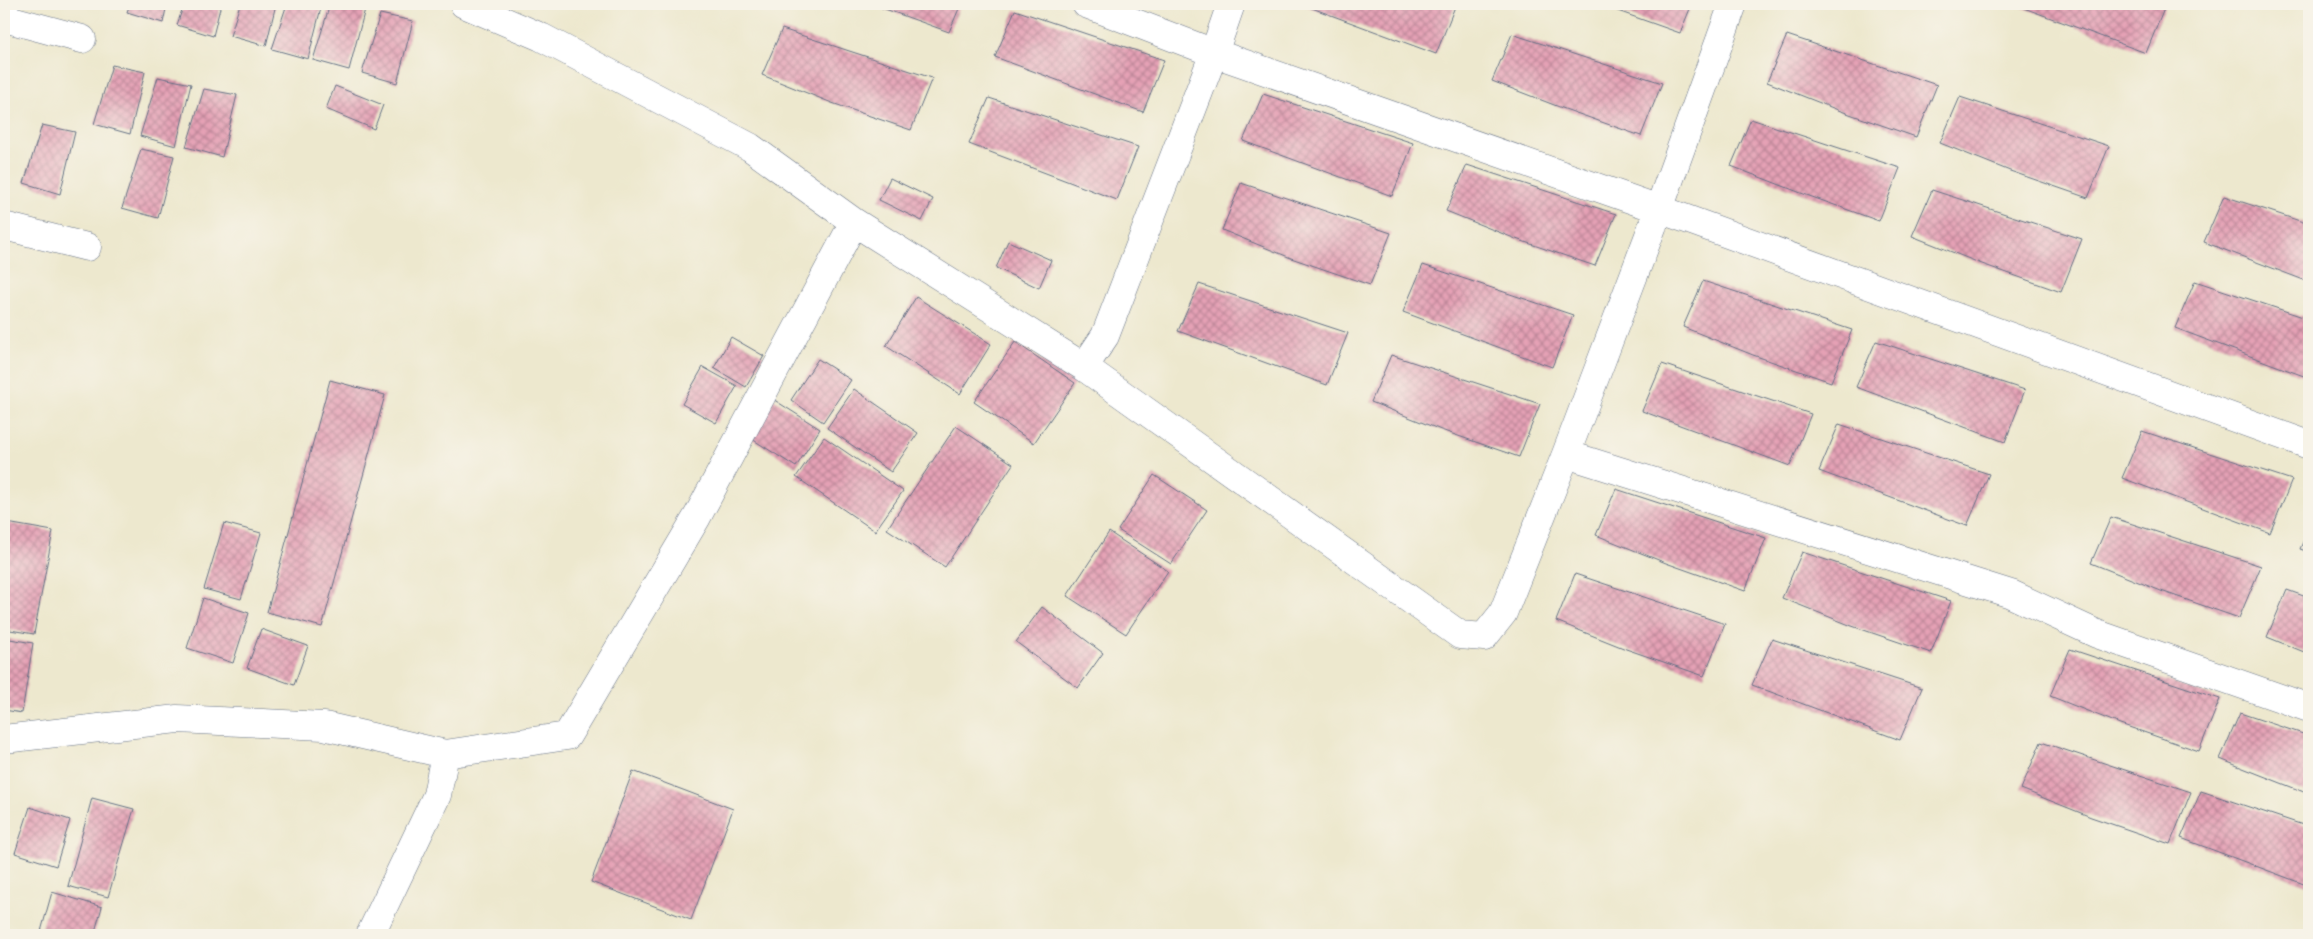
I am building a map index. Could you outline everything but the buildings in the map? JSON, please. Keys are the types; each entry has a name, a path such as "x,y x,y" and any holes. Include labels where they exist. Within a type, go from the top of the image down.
{"street":[{"path":"464,4 541,37 750,147 854,222 1084,366 1460,635 1484,637 1503,613 1566,454 1659,209 1733,4"},
{"path":"1086,4 1214,53 1659,209 2309,445"},
{"path":"1084,366 1105,336 1231,4"},
{"path":"4,18 82,39"},
{"path":"4,739 177,719 324,726 445,754 567,736 697,516 854,222"},
{"path":"4,226 87,247"},
{"path":"1566,454 2011,594 2096,634 2309,708"},
{"path":"370,935 436,795 445,754"}]}
